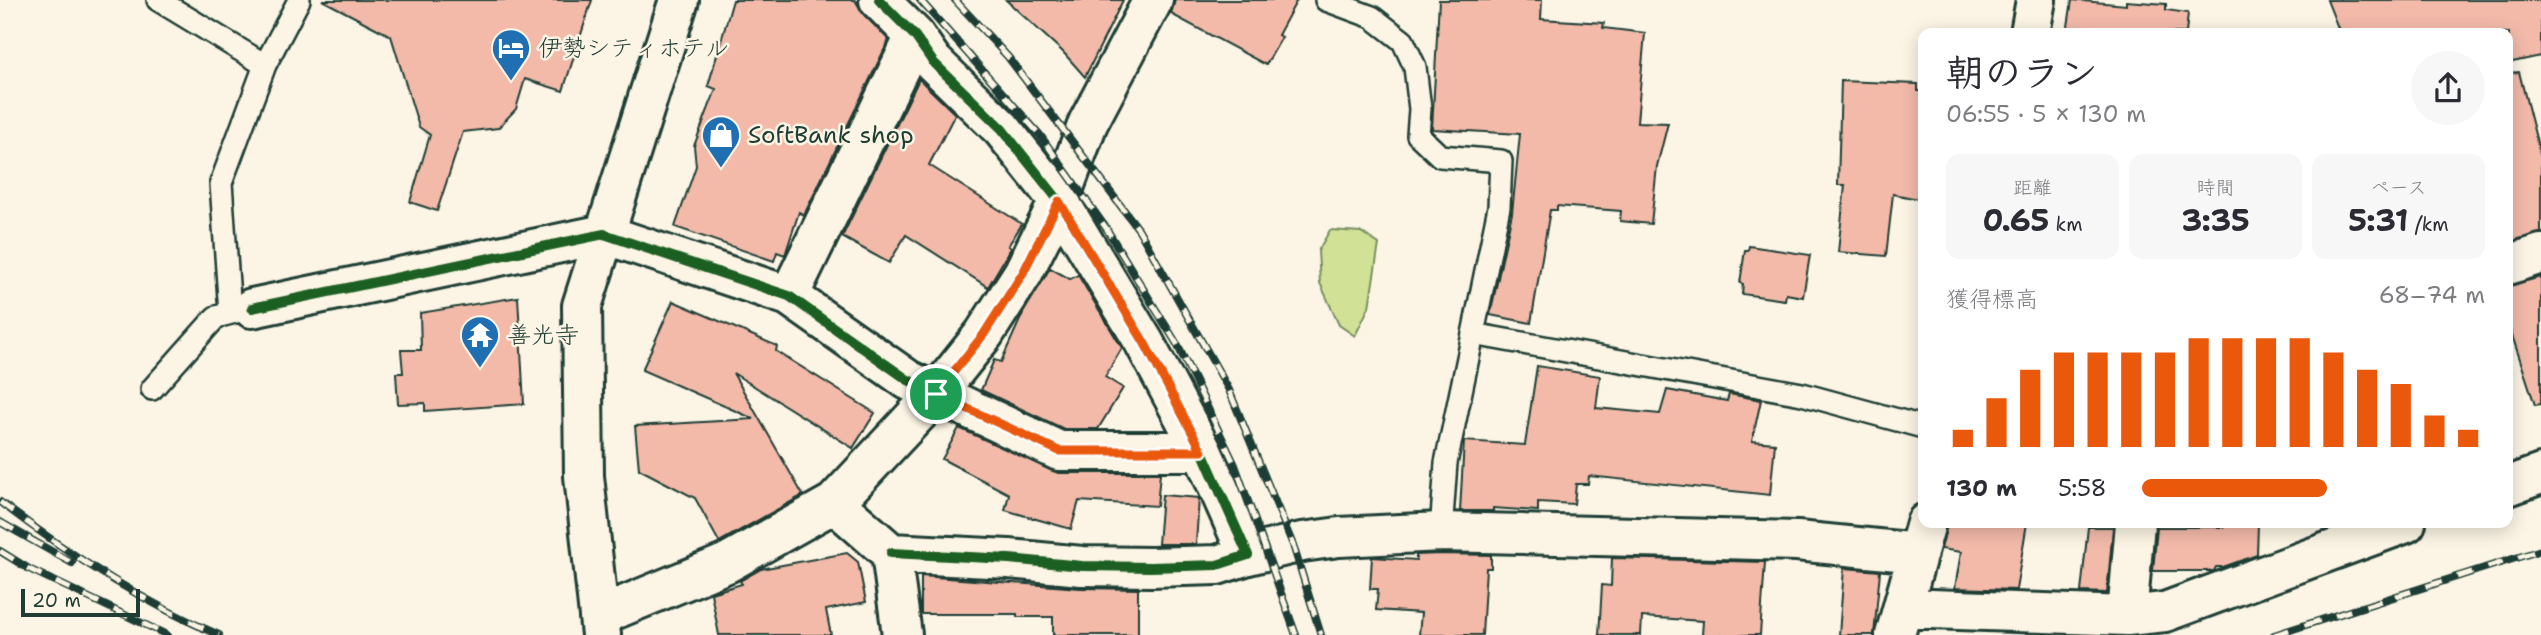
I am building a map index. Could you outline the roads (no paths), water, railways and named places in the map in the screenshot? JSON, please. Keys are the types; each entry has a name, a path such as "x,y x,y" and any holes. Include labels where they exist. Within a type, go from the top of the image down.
{"street":[{"path":"679,0 582,306 584,476 600,626 727,563 834,503 936,394 984,334 1023,273 1059,201 1088,124 1153,0"},
{"path":"879,0 915,36 933,62 1002,130 1059,201 1144,342 1202,451 1248,555"},
{"path":"2031,28 2036,0"},
{"path":"789,296 915,36"},
{"path":"241,310 604,234 789,296 908,380 1059,451 1202,451"},
{"path":"2513,263 2541,254"},
{"path":"2513,483 2541,474"},
{"path":"834,503 891,553 1082,566 1217,565 1302,542 1339,537 1441,532 1797,541 1922,538 1899,621 2127,616 2165,612 2392,528"},
{"path":"2127,616 2135,528"},
{"path":"891,553 902,635"}],"lane":[{"path":"158,0 265,65"},
{"path":"152,389 216,317 241,310 221,183 265,65 299,0"},
{"path":"1326,0 1372,17 1403,41 1415,67 1420,109 1418,135 1440,156 1501,161 1499,207 1446,463 1441,532"},
{"path":"1473,334 1802,394 1918,425"}],"railway":[{"path":"920,0 1040,135 1106,228 1177,344 1235,465 1296,635"},
{"path":"955,0 1008,57 1139,230 1229,390 1293,545 1321,635"},
{"path":"0,502 106,575 190,622 219,635"},
{"path":"0,522 72,563"},
{"path":"2274,635 2541,550"},
{"path":"0,551 29,569 167,635"}],"place":[{"name":"伊勢シティホテル","path":"511,82"},
{"name":"SoftBank shop","path":"721,169"},
{"name":"善光寺","path":"480,369"}]}
